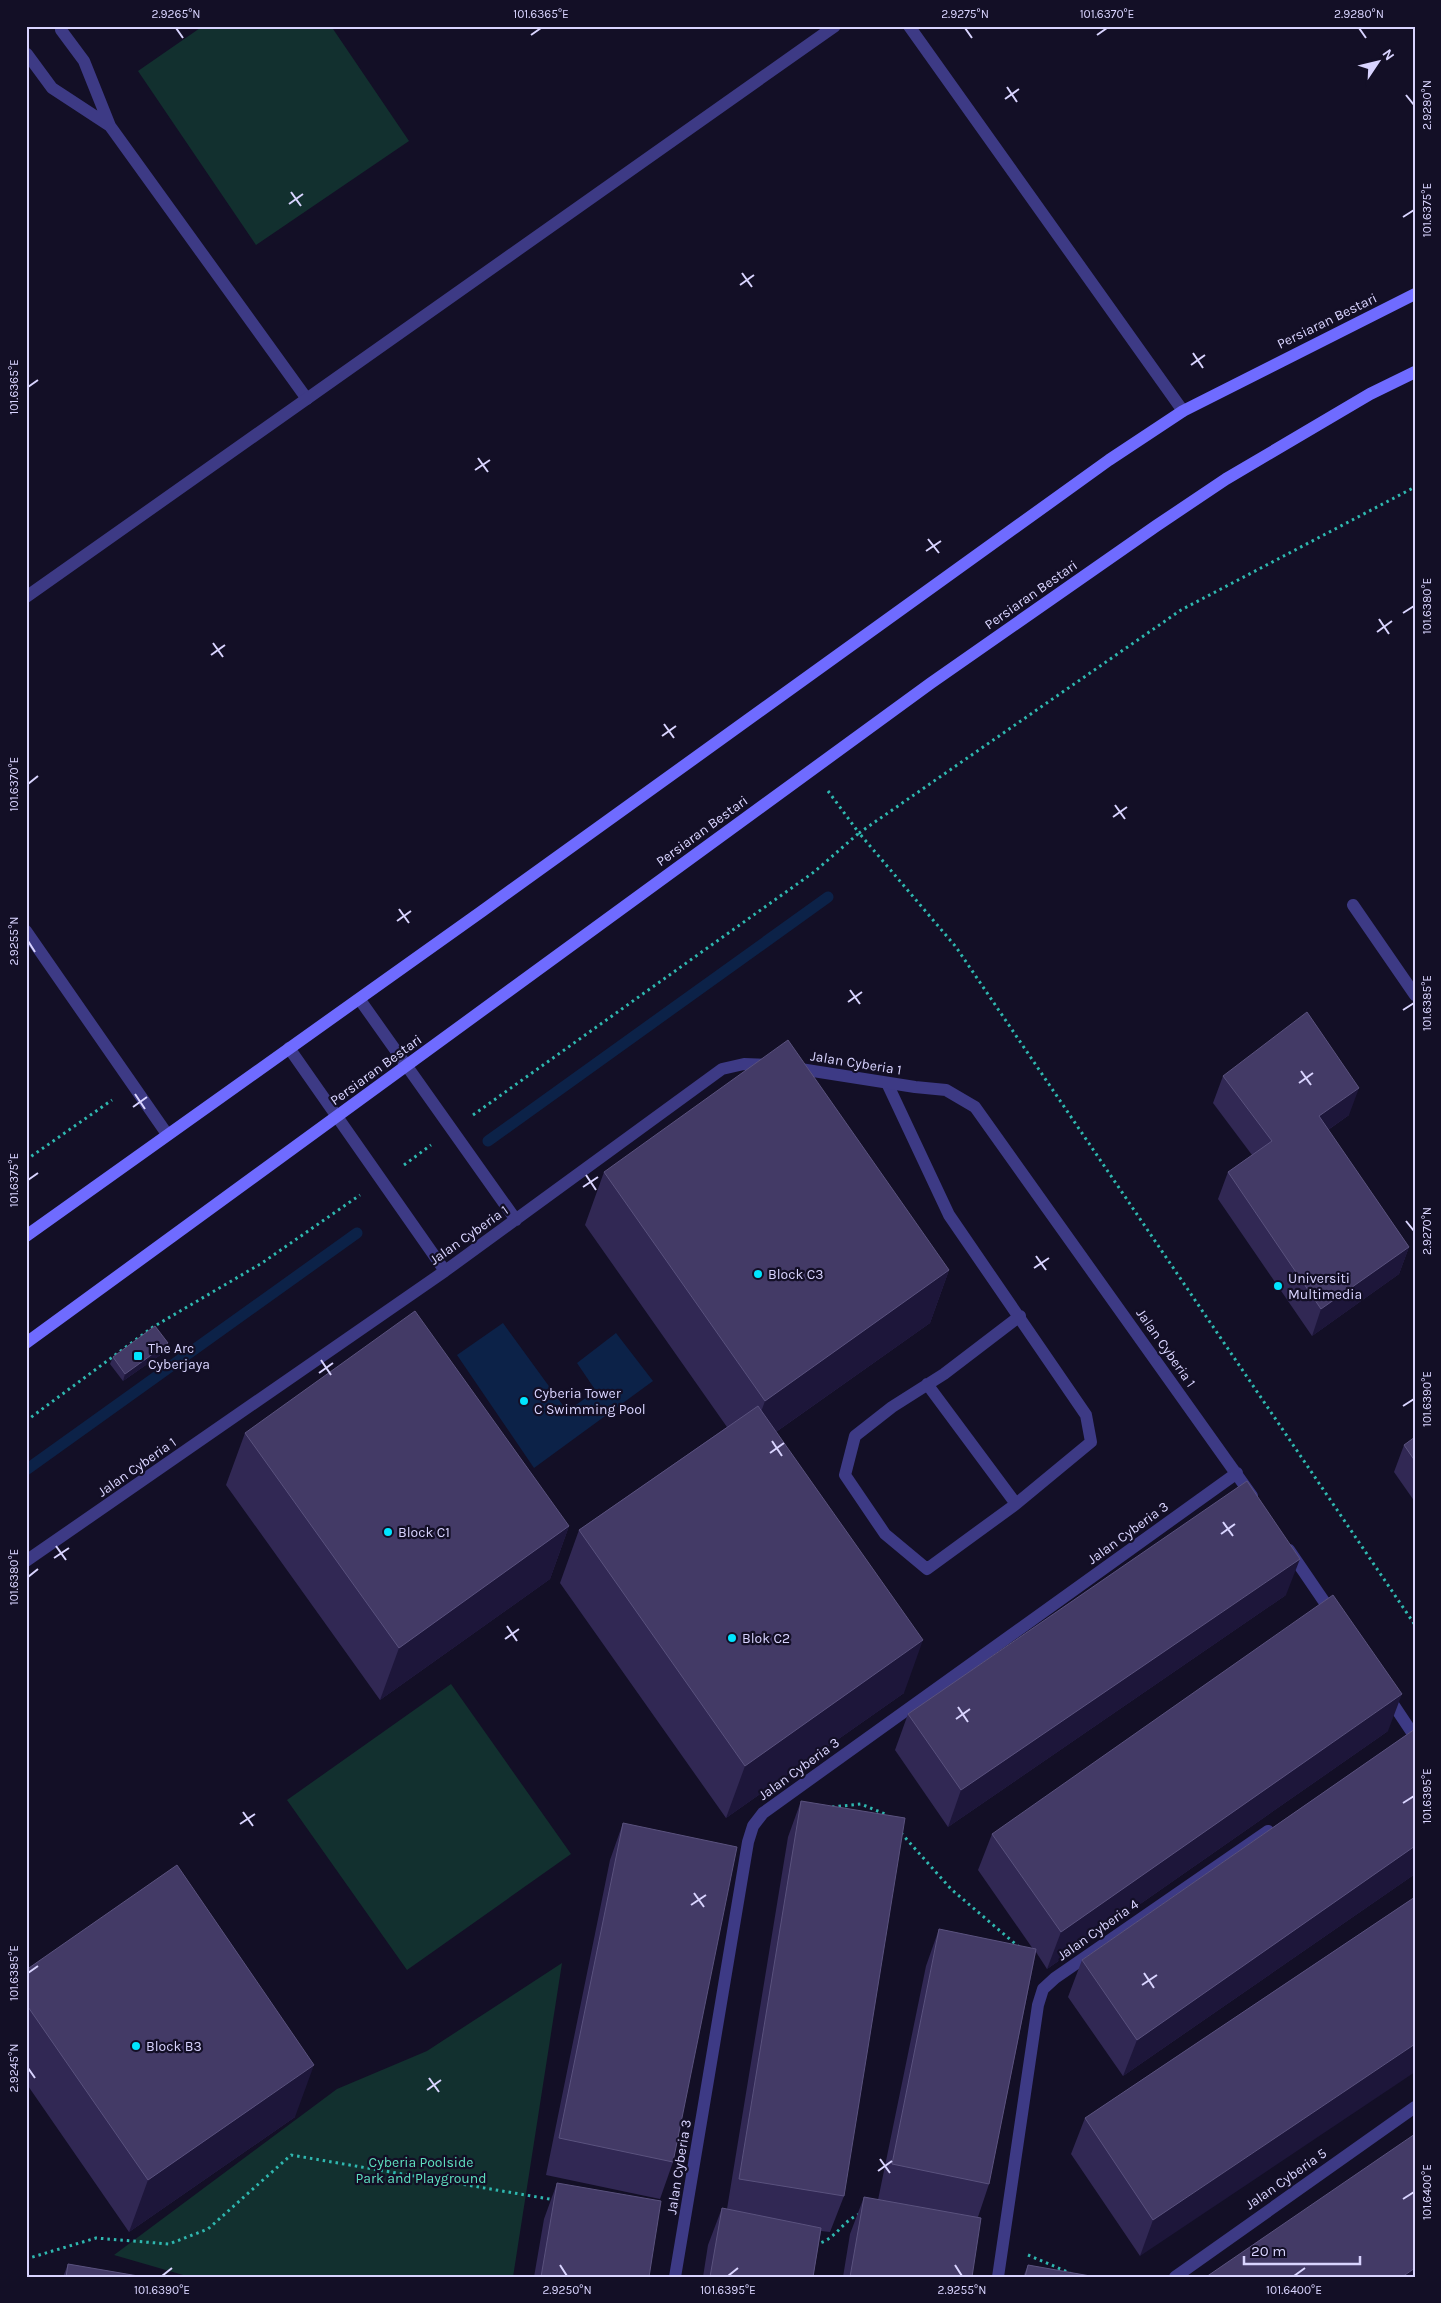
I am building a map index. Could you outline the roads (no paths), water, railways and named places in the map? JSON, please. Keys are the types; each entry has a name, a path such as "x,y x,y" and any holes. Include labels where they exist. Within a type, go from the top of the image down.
{"main road":[{"name":"Persiaran Bestari","path":"26,1236 289,1048 360,1000 1101,466 1183,411 1415,294"},
{"name":"Persiaran Bestari","path":"26,1343 408,1066 930,683 1226,479 1370,394 1415,372"}],"street":[{"path":"26,597 835,26"},
{"path":"909,26 1183,411"},
{"path":"61,30 84,61 110,126 307,400"},
{"path":"27,54 52,88 110,126"},
{"path":"1353,905 1415,995"},
{"path":"26,931 168,1134"},
{"path":"360,1000 516,1220"},
{"path":"289,1048 445,1271"},
{"name":"Jalan Cyberia 1","path":"26,1562 445,1271 722,1069 744,1064 769,1064 887,1083 946,1090 975,1106 1258,1505"},
{"path":"887,1083 949,1215 1020,1316 1086,1415 1091,1442 1016,1504 928,1569 885,1534 845,1475 855,1436 892,1407 928,1384 1020,1316"},
{"path":"928,1384 1016,1504"},
{"name":"Jalan Cyberia 3","path":"675,2277 748,1842 753,1826 763,1814 1236,1473"},
{"path":"1280,1538 1340,1627"},
{"path":"1379,1683 1410,1735"},
{"name":"Jalan Cyberia 4","path":"998,2277 1038,2005 1043,1989 1055,1978 1282,1822"},
{"name":"Jalan Cyberia 5","path":"1175,2277 1415,2107"}],"water":[{"name":"Cyberia Tower C Swimming Pool","path":"503,1323 567,1411 596,1391 577,1363 616,1333 653,1381 534,1468 457,1355"}],"waterway":[{"path":"488,1141 828,897"},
{"path":"26,1470 357,1233"}],"place":[{"name":"Block C3","path":"758,1274"},
{"name":"Universiti Multimedia","path":"1278,1286"},
{"name":"The Arc Cyberjaya","path":"138,1356"},
{"name":"Cyberia Tower C Swimming Pool","path":"524,1401"},
{"name":"Block C1","path":"388,1532"},
{"name":"Blok C2","path":"732,1638"},
{"name":"Block B3","path":"136,2046"}],"park label":[{"name":"Cyberia Poolside Park and Playground","path":"421,2170"}]}
